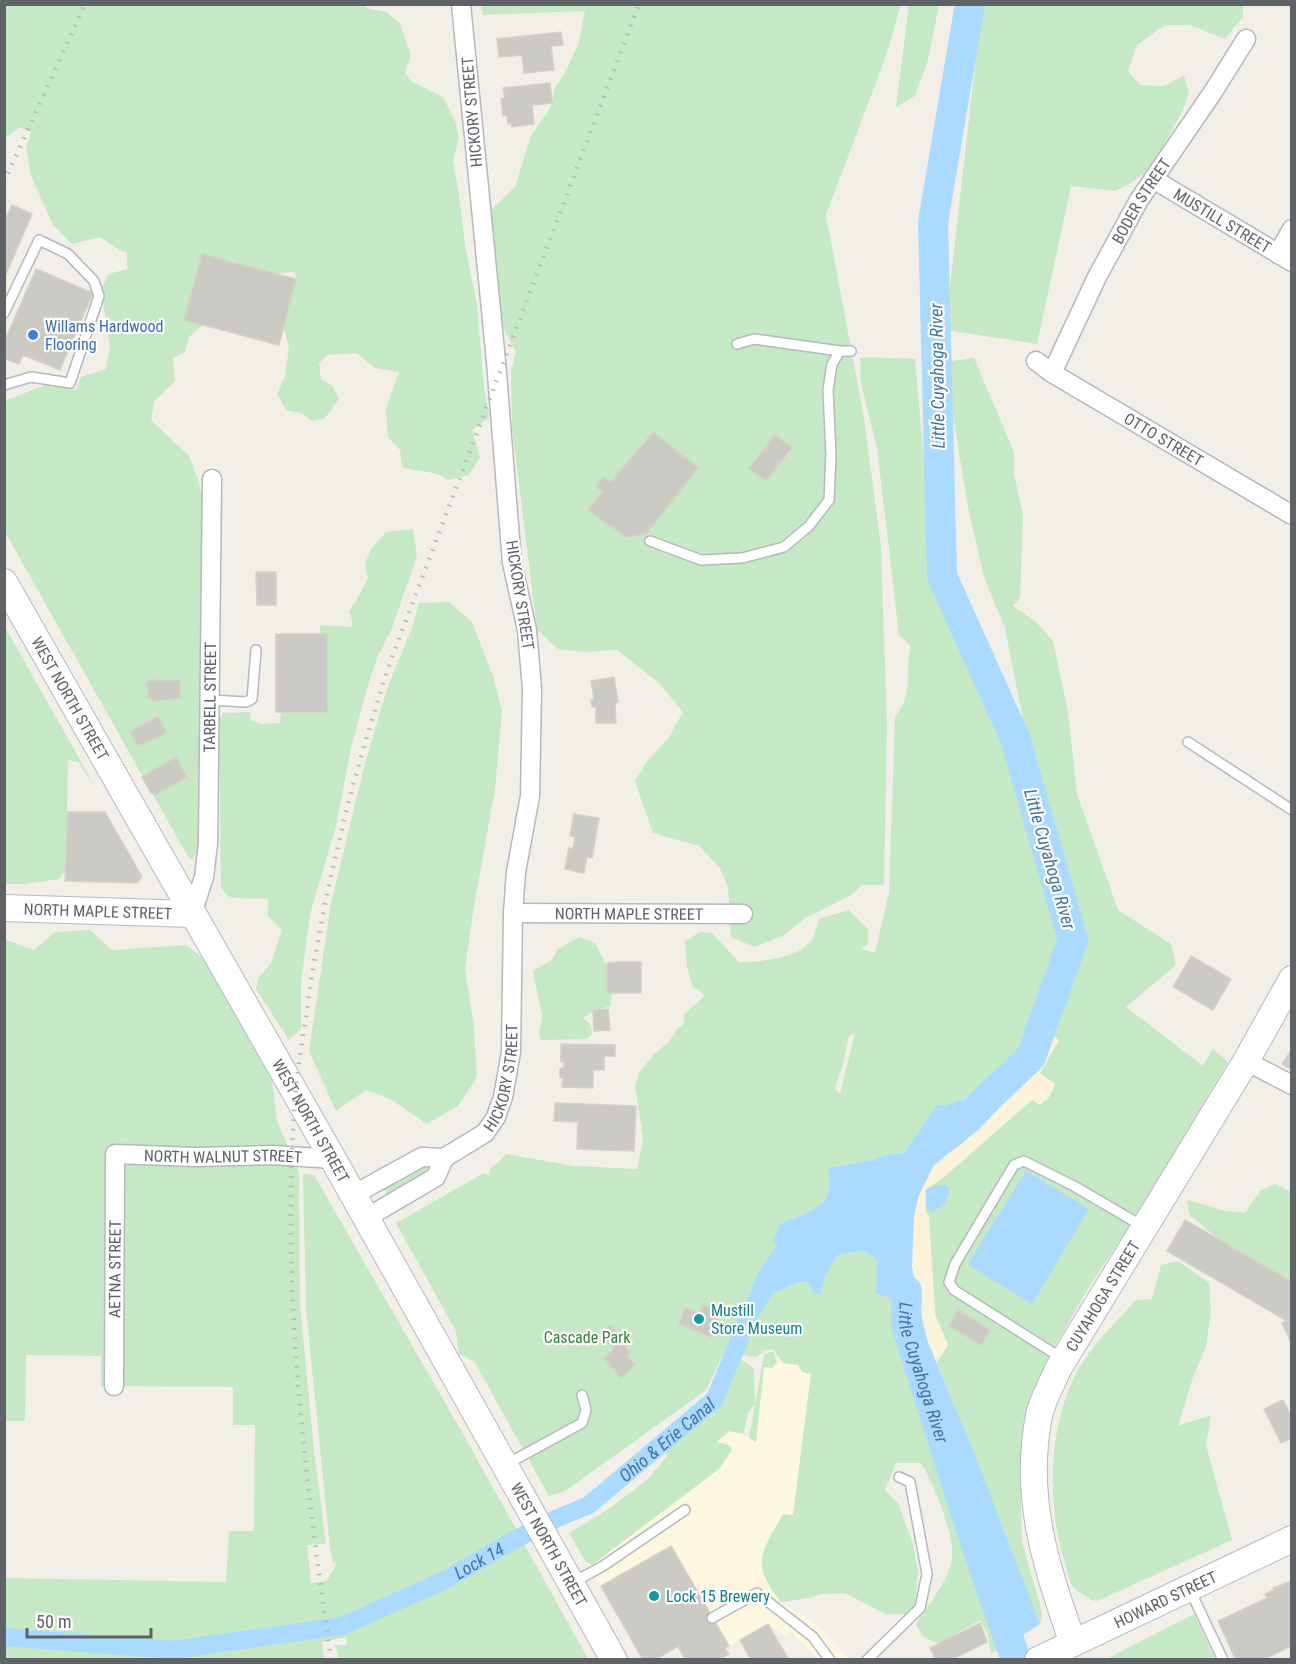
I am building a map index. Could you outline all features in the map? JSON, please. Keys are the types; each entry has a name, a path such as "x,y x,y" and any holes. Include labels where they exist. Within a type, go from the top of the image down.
{"street":[{"name":"HICKORY STREET","path":"353,1195 422,1156 444,1158 485,1133 496,1116 503,1097 511,1052 513,913 516,872 530,796 532,689 527,630 512,563 496,361 461,4"},
{"name":"BODER STREET","path":"1052,373 1097,277 1139,200 1213,92 1246,39"},
{"name":"MUSTILL STREET","path":"1153,180 1285,258"},
{"path":"1285,258 1292,230"},
{"name":"OTTO STREET","path":"1036,361 1052,373 1292,515"},
{"name":"TARBELL STREET","path":"192,914 204,877 208,844 212,479"},
{"name":"WEST NORTH STREET","path":"4,582 333,1159 614,1659"},
{"name":"NORTH MAPLE STREET","path":"4,908 192,914"},
{"name":"NORTH MAPLE STREET","path":"513,913 743,915"},
{"name":"CUYAHOGA STREET","path":"1076,1651 1039,1534 1032,1477 1039,1414 1064,1359 1246,1061 1292,978"},
{"path":"1246,1061 1292,1084"},
{"name":"NORTH WALNUT STREET","path":"115,1154 195,1157 273,1155 333,1159"},
{"name":"AETNA STREET","path":"114,1386 115,1154"},
{"name":"HICKORY STREET","path":"366,1218 436,1178 444,1158"},
{"name":"HOWARD STREET","path":"1043,1658 1076,1651 1189,1588 1292,1539"}],"lane":[{"path":"4,313 39,240 68,254 94,281 99,296 70,383 31,377 4,384"},
{"path":"737,344 754,339 850,351"},
{"path":"650,541 701,560 742,558 784,547 809,526 829,500 831,454 828,390 832,364 840,351"},
{"path":"210,700 246,702 252,699 256,650"},
{"path":"1188,742 1292,810"},
{"path":"1064,1359 954,1290 949,1282 955,1263 1014,1165 1024,1161 1074,1186 1144,1227"},
{"path":"505,1465 582,1423 586,1410 582,1395"},
{"path":"867,1659 920,1608 927,1574 910,1482 899,1477"},
{"path":"572,1583 603,1566 685,1510"},
{"path":"1189,1588 1223,1659"},
{"path":"712,1618 757,1593 813,1637 830,1659"}],"shaded area":[{"path":"777,1362 799,1365 800,1369 811,1374 793,1516 771,1589 781,1602 817,1625 848,1659 818,1659 790,1631 785,1635 768,1624 726,1648 729,1654 685,1659 677,1647 655,1659 643,1659 586,1562 593,1565 722,1445 717,1442 729,1431 743,1434 756,1442 764,1367 775,1366"}],"green space":[{"path":"5,4 365,5 366,8 387,12 400,24 411,55 405,72 412,82 443,97 455,121 459,138 453,160 465,245 477,305 489,418 472,430 480,457 469,475 448,480 437,474 402,467 400,450 388,437 386,408 399,372 375,368 356,353 328,355 319,363 321,379 333,386 339,399 325,418 312,421 301,413 286,410 277,394 285,376 289,348 284,328 296,279 295,272 265,274 232,260 212,263 206,322 189,337 185,352 173,358 175,381 154,402 151,420 189,456 199,482 203,506 216,537 220,556 217,574 201,579 201,820 198,850 192,860 187,855 5,532 5,401 45,385 76,390 81,377 106,369 110,348 101,289 109,274 127,269 127,252 119,250 100,237 72,244 53,225 31,176 26,148 31,132 20,127 5,138"},
{"path":"481,5 901,5 886,56 826,215 864,418 881,547 887,724 884,885 862,885 851,895 804,919 784,935 755,947 731,937 728,887 720,868 699,846 653,833 635,781 647,761 668,739 683,712 658,682 617,650 583,652 558,649 537,630 512,427 511,371 516,352 501,324 489,212 515,187 531,136 550,108 555,88 567,69 579,42 585,11 483,15"},
{"path":"909,5 939,5 928,60 915,96 896,107"},
{"path":"982,5 1243,5 1243,17 1225,39 1190,25 1165,25 1137,45 1128,71 1140,85 1163,86 1184,76 1189,93 1182,112 1156,159 1144,173 1115,191 1071,186 1037,344 945,330"},
{"name":"Cascade Park","path":"860,358 915,359 927,494 940,571 942,563 942,576 1015,738 1031,791 1018,810 1036,786 1005,628 984,577 969,512 944,362 974,358 1014,452 1014,474 1023,515 1020,598 1013,606 1035,621 1053,641 1068,712 1077,794 1118,910 1171,944 1176,965 1126,1007 1203,1066 1213,1049 1228,1062 1149,1196 1087,1290 1055,1346 1031,1402 1023,1438 1020,1478 1022,1542 1042,1612 1040,1624 937,1362 948,1345 935,1314 925,1189 944,1177 1023,1106 1006,1109 960,1100 945,1107 925,1123 904,1153 884,1155 831,1180 828,1194 816,1209 790,1220 748,1297 771,1294 799,1282 823,1280 828,1268 838,1255 864,1251 877,1259 876,1292 894,1300 906,1325 961,1498 1011,1643 991,1654 988,1635 980,1620 939,1644 922,1636 916,1624 943,1583 952,1559 947,1523 921,1463 896,1463 885,1490 898,1503 912,1541 918,1569 914,1615 886,1614 845,1593 822,1594 781,1602 771,1589 762,1567 762,1558 769,1539 783,1514 793,1515 811,1374 802,1372 798,1365 783,1363 773,1349 764,1351 756,1357 741,1355 727,1346 706,1390 565,1491 549,1496 474,1361 459,1354 456,1331 396,1223 484,1173 489,1175 490,1169 507,1154 573,1166 637,1169 643,1139 635,1086 639,1073 654,1054 669,1042 677,1029 684,1024 684,1015 705,995 693,987 687,967 685,941 700,932 712,933 739,962 767,960 796,952 811,941 819,919 849,910 868,929 868,944 861,949 875,953 889,892 895,717 905,699 911,646 899,635 877,448 861,383","holes":["855,1033 840,1094 835,1089 849,1036"]},
{"path":"413,529 417,556 392,628 377,658 351,748 336,826 310,914 301,983 301,1029 289,1040 256,989 258,979 271,963 282,930 268,916 268,899 233,898 221,888 219,741 216,724 223,713 250,712 251,720 261,724 280,723 281,712 326,634 320,634 320,625 352,627 349,611 368,578 365,563 372,548 386,532"},
{"path":"449,602 472,622 494,679 502,712 495,789 465,969 474,1028 477,1077 458,1106 427,1124 390,1099 366,1090 336,1111 309,1051 331,903 365,763 388,686 412,628 419,603"},
{"path":"4,625 94,785 78,762 68,760 67,822 74,843 65,871 59,879 25,884 5,884"},
{"path":"90,930 112,950 186,945 211,964 271,1069 277,1121 299,1173 300,1305 326,1544 307,1545 311,1583 327,1581 337,1563 333,1563 330,1547 306,1309 303,1174 314,1175 463,1434 588,1659 339,1659 335,1645 347,1645 346,1637 322,1642 324,1659 5,1659 5,1578 226,1582 229,1531 254,1531 255,1425 233,1425 233,1387 101,1386 101,1356 26,1355 25,1421 5,1421 4,939 34,950 55,932"},
{"path":"579,937 595,943 603,959 609,973 611,1006 597,1010 583,1018 590,1024 593,1033 587,1039 541,1040 539,1035 542,1016 533,971 552,960 558,949"},
{"path":"424,1164 431,1166 432,1171 390,1196 387,1195 384,1188"},
{"path":"1275,1184 1291,1192 1291,1283 1224,1244 1189,1214 1187,1200 1226,1211 1245,1213 1260,1191"},
{"path":"1178,1261 1209,1283 1211,1311 1206,1346 1193,1377 1178,1426 1211,1415 1206,1445 1232,1540 1097,1601 1091,1600 1076,1590 1070,1580 1058,1537 1054,1512 1054,1460 1062,1409 1082,1363 1094,1346 1136,1300 1152,1299 1161,1265"},
{"path":"774,1352 777,1362 772,1368 764,1367 756,1442 749,1438 764,1355"},
{"path":"740,1359 754,1368 755,1404 749,1411 743,1434 729,1431 717,1442 729,1445 732,1450 719,1469 592,1565 586,1562 569,1533 609,1509 648,1479 668,1455 665,1454 668,1433 683,1415 698,1410 716,1384 725,1365"},
{"path":"1194,1614 1215,1659 1108,1659 1112,1656"}],"sand":[{"path":"1051,1034 1059,1040 1040,1073 1055,1084 1049,1098 1040,1105 1032,1100 944,1177 925,1190 926,1212 929,1217 935,1314 948,1345 937,1362 928,1342 912,1266 914,1217 918,1197 934,1164 978,1130 1007,1100 1024,1059"}],"water":[{"path":"960,1100 999,1108 978,1130 934,1165 918,1197 914,1217 912,1266 928,1342 1040,1624 1011,1643 961,1498 906,1325 894,1300 876,1293 877,1259 864,1251 838,1255 826,1273 821,1294 814,1294 808,1282 799,1282 771,1294 748,1298 758,1273 777,1245 773,1242 780,1224 810,1211 825,1199 830,1181 828,1168 870,1161 884,1155 904,1153 937,1105 945,1106"},
{"path":"1026,1171 1089,1209 1032,1304 968,1265 996,1218 1031,1239 997,1218"},
{"path":"937,1185 950,1189 945,1204 933,1212 929,1211 926,1206 926,1190"}],"building":[{"path":"561,32 563,45 551,46 554,70 524,73 522,55 499,57 497,39"},
{"path":"550,83 552,103 532,105 534,124 512,127 511,123 508,124 507,115 503,116 501,98 505,98 503,88"},
{"path":"12,205 32,214 4,279 4,222"},
{"path":"202,254 296,279 279,345 184,320"},
{"path":"36,269 93,293 60,370 23,355 19,364 4,358 4,343"},
{"path":"653,432 698,468 646,534 626,537 588,510 603,492 596,487 603,477 611,482"},
{"path":"775,435 792,448 766,481 749,468"},
{"path":"256,572 276,572 276,605 257,605"},
{"path":"276,634 327,634 327,712 276,712"},
{"path":"614,677 618,702 615,703 616,723 596,723 596,707 592,707 591,700 594,699 591,681"},
{"path":"152,680 180,681 180,698 152,701 152,698 148,698 146,682"},
{"path":"158,716 167,733 138,746 130,732"},
{"path":"176,757 187,777 155,795 151,793 142,777"},
{"path":"68,812 105,812 142,877 137,883 65,881"},
{"path":"574,814 599,818 592,858 587,857 584,873 565,869 569,848 573,849 575,837 570,836"},
{"path":"1191,956 1231,979 1213,1010 1173,987"},
{"path":"641,962 641,993 607,993 607,963"},
{"path":"608,1009 610,1030 594,1031 593,1010"},
{"path":"561,1044 615,1045 615,1056 604,1056 604,1070 593,1070 593,1088 562,1087 563,1079 560,1077 560,1069 564,1067 564,1062 561,1062"},
{"path":"1292,1049 1292,1070 1282,1064"},
{"path":"555,1103 636,1106 634,1151 577,1149 578,1122 554,1121"},
{"path":"1185,1220 1292,1282 1292,1345 1282,1323 1287,1321 1167,1251"},
{"name":"Mustill Store Museum","path":"703,1305 721,1312 711,1337 679,1324 685,1308 699,1313"},
{"path":"958,1310 990,1330 981,1345 949,1326"},
{"path":"610,1325 628,1346 626,1347 630,1352 628,1357 635,1365 621,1378 604,1358 614,1349 600,1333"},
{"path":"1283,1400 1292,1418 1292,1438 1281,1443 1264,1409"},
{"name":"Lock 15 Brewery","path":"671,1546 729,1646 725,1648 729,1654 719,1660 685,1660 678,1646 655,1660 643,1660 601,1586"},
{"path":"1292,1581 1291,1646 1263,1660 1236,1660 1218,1621 1267,1598 1265,1594 1274,1590 1273,1588"},
{"path":"980,1623 987,1642 951,1660 936,1660 930,1648"},
{"path":"768,1624 789,1660 751,1660 740,1640"}],"waterway":[{"name":"Little Cuyahoga River","path":"951,1133 1031,1057 1073,940 1015,738 942,576 933,222 970,4"},
{"name":"Lock 14","path":"4,1637 173,1650 342,1626 443,1581 514,1540 589,1505 715,1399 751,1311 773,1276"},
{"name":"Little Cuyahoga River","path":"907,1291 906,1325 977,1548 1016,1660"}],"railway":[{"path":"4,182 85,4"},
{"path":"331,1660 298,1387 291,1250 291,1181 297,1076 321,925 351,792 391,660 639,4"}],"place":[{"name":"Willams Hardwood Flooring","path":"33,335"},
{"name":"Mustill Store Museum","path":"699,1319"},
{"name":"Lock 15 Brewery","path":"654,1596"}],"water label":[{"name":"Ohio & Erie Canal","path":"666,1438"}]}
